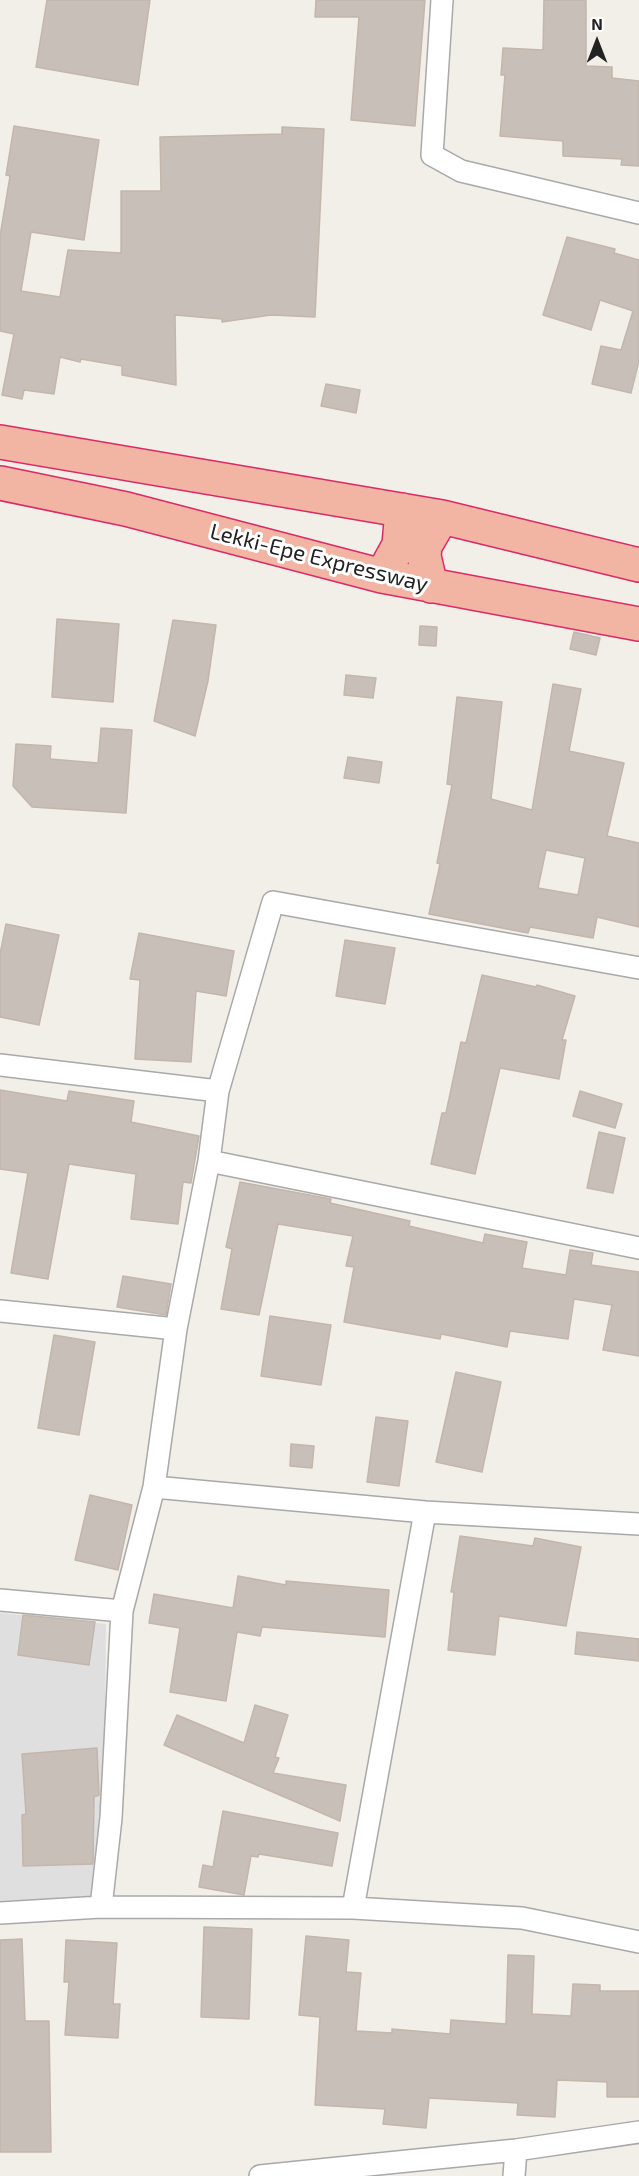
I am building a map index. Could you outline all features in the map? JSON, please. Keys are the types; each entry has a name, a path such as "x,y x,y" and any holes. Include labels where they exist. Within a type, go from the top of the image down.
{"highway":[{"path":"0,442 442,517 639,565"},
{"name":"Lekki-Epe Expressway","path":"0,483 126,509 382,576 639,624"},
{"path":"382,576 399,545 402,510"},
{"path":"431,586 424,556 425,546 442,517"}],"street":[{"path":"442,0 432,155 461,171 639,213"},
{"path":"101,1906 111,1818 122,1611 154,1487 176,1329 209,1161 218,1091 273,902 639,968"},
{"path":"0,1065 218,1091"},
{"path":"209,1161 639,1248"},
{"path":"0,1311 176,1329"},
{"path":"154,1487 425,1512 639,1524"},
{"path":"353,1908 425,1512"},
{"path":"0,1600 122,1611"},
{"path":"0,1913 101,1906 353,1908 522,1918 639,1942"},
{"path":"260,2176 516,2150 639,2132"},
{"path":"514,2176 516,2150"}],"shaded area":[{"path":"0,1613 106,1624 104,1823 94,1898 0,1901"}],"building":[{"path":"47,0 150,0 138,85 36,67"},
{"path":"316,0 425,0 415,126 351,120 359,17 315,17"},
{"path":"544,0 586,0 586,66 612,67 612,78 639,81 639,166 621,165 622,159 563,156 563,141 500,136 505,75 501,75 503,48 543,50"},
{"path":"14,126 99,140 84,240 31,232 21,291 60,297 68,250 121,253 121,191 161,191 160,137 282,134 282,127 324,129 315,317 271,315 222,322 222,319 175,315 176,385 122,375 122,366 81,359 80,362 60,357 54,394 24,390 22,399 2,395 14,334 0,331 0,236 10,176 6,175"},
{"path":"567,237 615,249 614,253 639,260 639,361 631,393 592,384 601,346 621,350 633,311 600,300 591,330 543,315"},
{"path":"326,384 360,390 356,413 321,406"},
{"path":"57,619 119,624 113,702 52,697"},
{"path":"173,620 216,625 208,681 195,736 154,721"},
{"path":"420,626 437,627 436,646 419,645"},
{"path":"574,632 600,638 596,655 570,649"},
{"path":"346,675 376,678 373,698 344,695"},
{"path":"553,684 581,689 569,751 624,763 607,836 639,843 639,927 597,917 593,938 530,927 528,933 429,914 440,864 437,863 452,785 447,784 457,697 502,702 491,799 532,810","holes":["546,850 585,858 578,895 538,888"]},
{"path":"101,728 132,730 126,813 32,807 13,786 16,744 51,746 50,759 98,763"},
{"path":"348,757 382,762 379,783 344,778"},
{"path":"6,924 59,935 39,1025 0,1017 0,954"},
{"path":"139,933 234,951 226,996 196,991 191,1062 135,1059 140,980 130,979"},
{"path":"345,940 395,948 385,1004 336,996"},
{"path":"482,975 536,987 537,985 575,996 562,1040 566,1040 559,1079 500,1068 475,1174 431,1164 442,1113 446,1113 461,1042 466,1043"},
{"path":"0,1090 67,1101 69,1091 134,1101 131,1122 199,1136 191,1183 183,1182 178,1224 131,1219 136,1174 69,1164 48,1279 11,1273 28,1173 0,1169"},
{"path":"580,1091 622,1104 615,1128 573,1116"},
{"path":"599,1132 625,1138 613,1193 587,1188"},
{"path":"240,1182 331,1199 330,1203 410,1221 409,1226 483,1243 485,1234 527,1242 522,1268 566,1275 570,1250 593,1253 591,1265 639,1272 639,1356 603,1350 612,1305 574,1299 568,1339 510,1331 507,1347 441,1334 440,1339 344,1322 354,1267 346,1266 353,1236 278,1224 259,1315 221,1309 232,1249 226,1247"},
{"path":"123,1276 171,1284 166,1315 117,1307"},
{"path":"270,1316 331,1325 321,1385 261,1376"},
{"path":"54,1335 95,1342 79,1435 38,1428"},
{"path":"456,1372 501,1382 482,1472 436,1462"},
{"path":"376,1417 408,1421 399,1486 367,1482"},
{"path":"291,1444 314,1446 312,1468 290,1466"},
{"path":"90,1495 132,1505 118,1570 75,1560"},
{"path":"460,1536 533,1546 535,1538 581,1547 566,1626 499,1616 495,1655 448,1650 454,1592 451,1592"},
{"path":"238,1576 286,1585 286,1581 389,1590 385,1637 262,1627 260,1636 237,1632 226,1701 170,1692 180,1628 149,1623 154,1594 233,1608"},
{"path":"23,1615 95,1622 89,1665 18,1655"},
{"path":"577,1632 639,1639 639,1661 575,1654"},
{"path":"255,1705 288,1715 275,1757 279,1758 273,1773 346,1785 340,1821 164,1745 177,1715 244,1743"},
{"path":"97,1748 99,1795 94,1797 93,1864 23,1866 22,1815 26,1814 22,1754"},
{"path":"223,1811 338,1833 332,1866 259,1854 258,1857 251,1856 244,1895 199,1887 203,1865 213,1867"},
{"path":"204,1927 252,1929 249,2019 201,2017"},
{"path":"306,1936 349,1940 346,1972 361,1973 356,2031 392,2033 392,2029 450,2034 451,2020 506,2024 508,1955 534,1956 532,2014 571,2016 573,1984 600,1985 600,1991 639,1991 639,2097 607,2097 607,2082 557,2080 555,2117 517,2115 518,2103 429,2098 426,2128 383,2124 385,2109 315,2105 320,2017 299,2015"},
{"path":"22,1939 25,2021 49,2021 51,2152 0,2152 0,1940"},
{"path":"66,1940 117,1943 113,2004 120,2004 118,2038 65,2035 69,1982 64,1982"}]}
